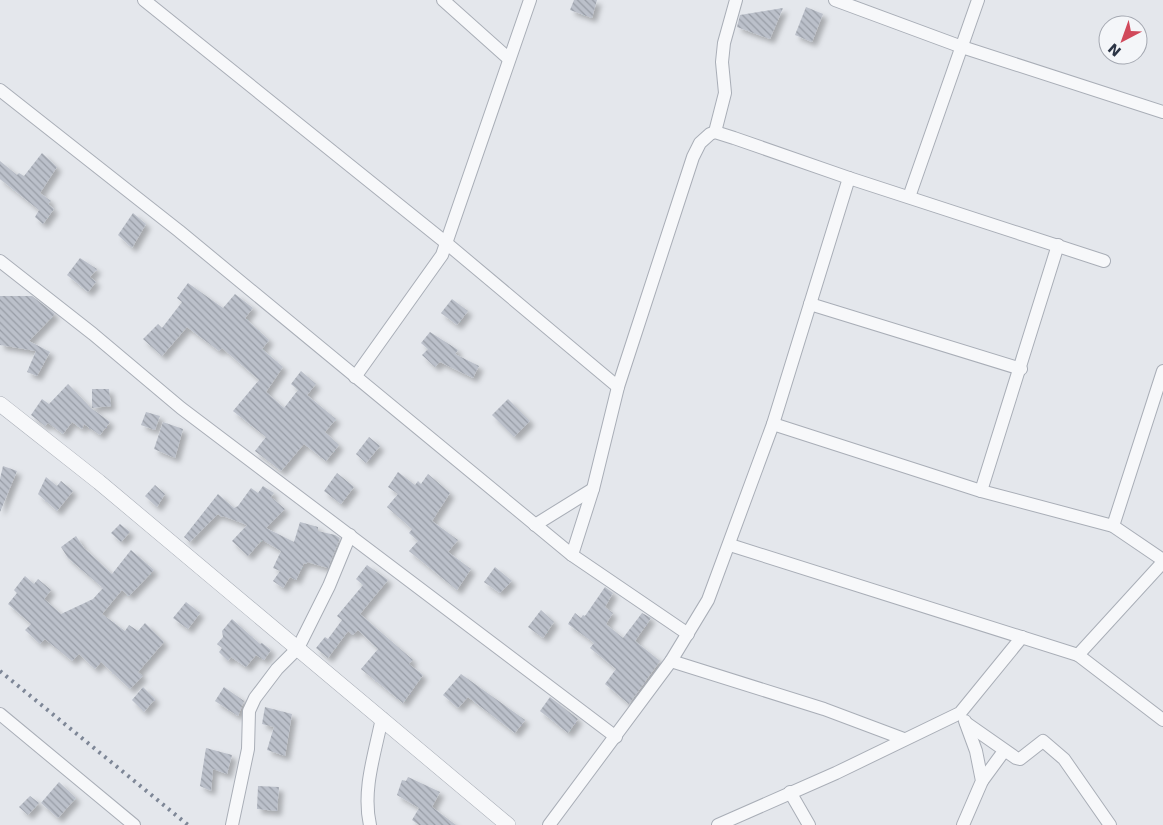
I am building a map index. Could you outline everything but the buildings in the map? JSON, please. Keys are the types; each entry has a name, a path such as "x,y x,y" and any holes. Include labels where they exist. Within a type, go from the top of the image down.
{"street":[{"path":"144,0 445,242 618,387"},
{"path":"443,0 509,58"},
{"path":"355,377 436,266 530,0"},
{"path":"572,555 594,489 618,387 693,158 704,138 715,132 725,93 722,62 724,43 736,0"},
{"path":"835,0 962,48 1163,112"},
{"path":"909,197 978,0"},
{"path":"0,90 179,230 572,555 688,634"},
{"path":"715,132 849,178 1104,260"},
{"path":"550,825 671,661 708,600 730,545 773,424 849,178"},
{"path":"981,491 1021,369 1058,246"},
{"path":"0,261 93,334 181,408 616,737"},
{"path":"810,304 1021,369"},
{"path":"1113,526 1163,371"},
{"path":"0,404 99,482 508,825"},
{"path":"773,424 981,491 1113,526 1163,561 1078,655"},
{"path":"535,525 594,489"},
{"path":"232,825 248,750 249,711 255,698 272,676 298,648 329,586 350,535"},
{"path":"730,545 1078,655 1163,720"},
{"path":"718,825 836,773 904,739 963,718 1022,637"},
{"path":"671,661 824,709 904,739"},
{"path":"0,714 134,825"},
{"path":"370,825 367,812 368,794 382,718"},
{"path":"963,718 1004,751 1020,759 1043,741 1068,765 1110,825"},
{"path":"963,718 976,751 982,781"},
{"path":"963,825 982,781 1004,751"},
{"path":"790,792 808,825"}],"railway":[{"path":"0,671 188,825"}]}
